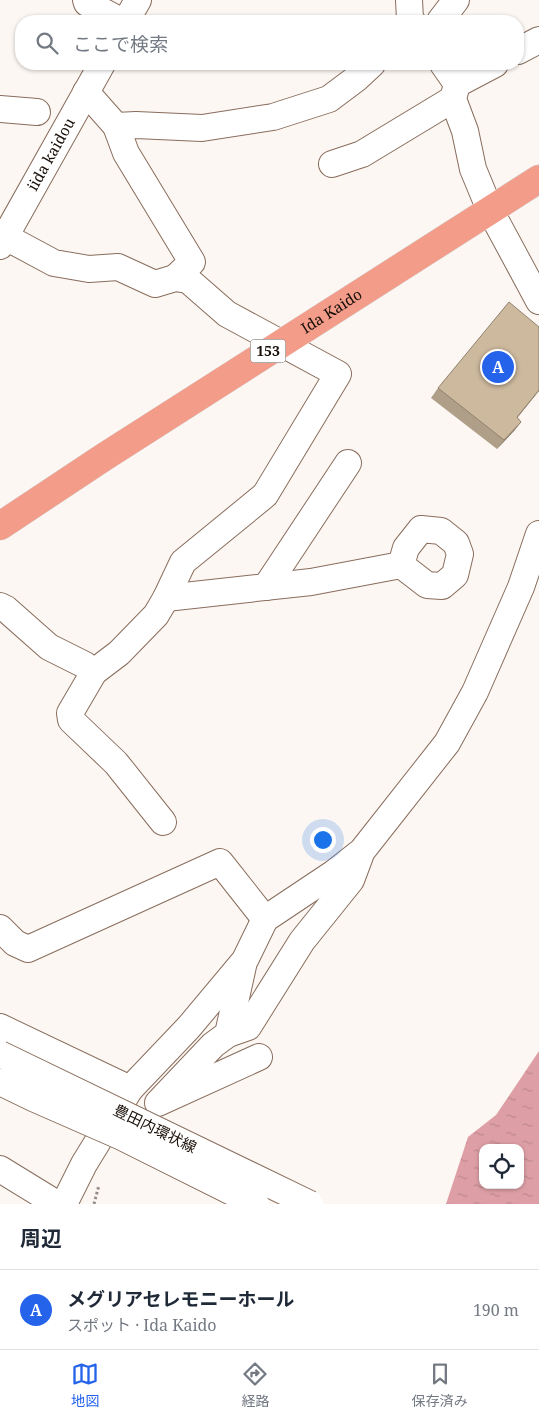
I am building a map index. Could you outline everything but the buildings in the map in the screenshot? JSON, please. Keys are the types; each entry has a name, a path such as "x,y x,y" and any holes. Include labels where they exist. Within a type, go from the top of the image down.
{"highway":[{"name":"Ida Kaido","path":"0,526 104,456 539,179"}],"street":[{"path":"86,0 87,3 110,15"},
{"path":"129,15 138,0"},
{"path":"409,0 410,15"},
{"path":"445,15 456,0"},
{"path":"524,49 539,40"},
{"name":"iida kaidou","path":"2,239 99,70"},
{"path":"116,126 202,128 274,117 329,100 366,70"},
{"path":"332,164 362,154 451,82 480,70"},
{"path":"451,82 473,168 490,210 539,302"},
{"path":"86,92 116,126 126,153 192,262 175,278"},
{"path":"0,109 37,112"},
{"path":"2,239 54,264 89,269 118,268 154,284 175,278 188,280 228,314 338,374 265,495 183,562 156,615 119,654 94,672 70,714 71,720 116,763 163,822"},
{"path":"266,587 348,463"},
{"path":"228,1034 245,960 265,919 334,873 362,851 447,744 476,692 521,587 539,534"},
{"path":"166,598 312,582 401,565"},
{"path":"0,606 6,609 49,647 85,665 94,672"},
{"path":"258,1057 158,1103 214,1045 228,1034 248,1027 302,941 351,880 362,851"},
{"path":"0,928 15,943 28,949 220,862 265,919"},
{"path":"64,1204 84,1164 130,1089 189,1027 245,960"},
{"path":"0,1026 130,1089"},
{"name":"豊田内環状線","path":"0,1054 310,1204"},
{"name":"豊田内環状線","path":"0,1082 122,1137 256,1204"},
{"path":"0,1169 56,1204"}],"water":[{"path":"539,1051 539,1204 446,1204 468,1137 496,1115"}],"place":[{"name":"メグリアセレモニーホール","path":"498,367"}]}
